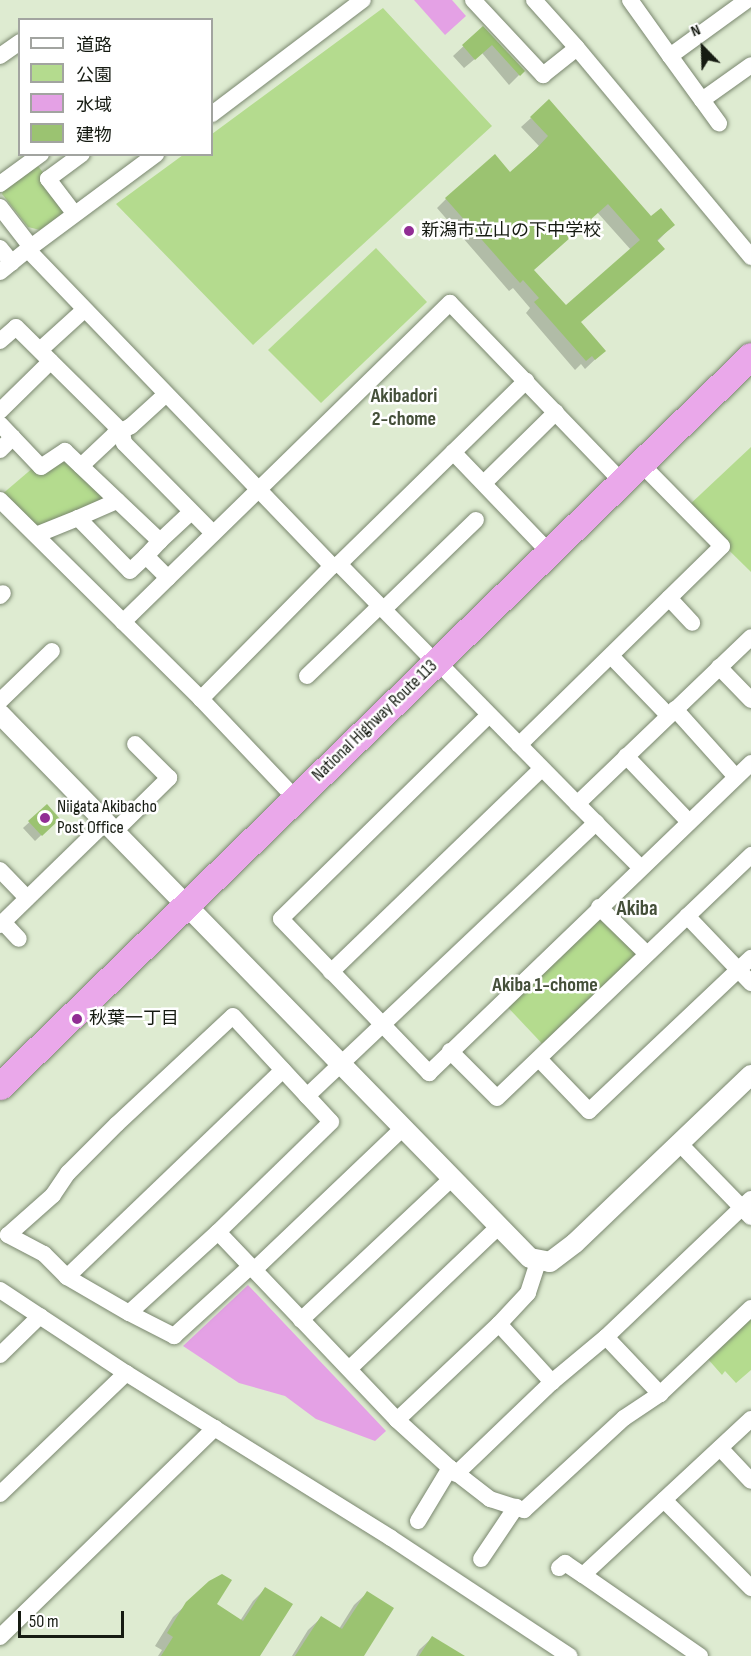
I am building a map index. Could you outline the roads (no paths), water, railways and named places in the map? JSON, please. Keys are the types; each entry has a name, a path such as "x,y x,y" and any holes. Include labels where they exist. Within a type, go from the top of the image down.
{"highway":[{"name":"National Highway Route 113","path":"0,1086 750,359"}],"street":[{"path":"213,113 363,0"},
{"path":"473,0 543,75 578,48"},
{"path":"534,0 578,48 751,257"},
{"path":"630,0 719,123"},
{"path":"670,56 747,0"},
{"path":"0,56 18,43"},
{"path":"702,100 751,65"},
{"path":"0,184 38,156"},
{"path":"74,213 48,179 79,156"},
{"path":"0,248 6,267 74,213 153,156"},
{"path":"2,213 30,249 84,310 259,490 382,607 640,867"},
{"path":"123,622 450,303 556,412 722,546 519,745"},
{"path":"0,411 84,310"},
{"path":"0,341 16,327 122,432 124,443 213,533"},
{"path":"201,699 526,381"},
{"path":"81,466 114,435 131,426 166,394"},
{"path":"484,483 556,412"},
{"path":"0,424 41,467 65,451 160,542"},
{"path":"0,450 13,438"},
{"path":"453,452 550,553"},
{"path":"0,500 201,699 296,799"},
{"path":"36,535 117,501"},
{"path":"78,518 130,571 191,512"},
{"path":"307,676 476,520"},
{"path":"146,556 168,578"},
{"path":"669,598 692,623"},
{"path":"577,804 751,637"},
{"path":"0,701 52,651"},
{"path":"610,656 671,712 736,777"},
{"path":"719,667 751,700"},
{"path":"0,714 498,1227 530,1258 538,1262 550,1262 575,1243 751,1075"},
{"path":"489,715 281,919 429,1072 640,867 751,763"},
{"path":"19,939 1,924 27,898 169,778 135,744"},
{"path":"626,756 689,822"},
{"path":"331,972 542,768"},
{"path":"307,1096 596,823"},
{"path":"450,1052 497,1098 751,855"},
{"path":"0,870 27,898"},
{"path":"599,907 647,954"},
{"path":"687,916 751,983"},
{"path":"538,1059 589,1111 751,958"},
{"path":"129,1313 218,1232 331,1122 232,1016 68,1173 53,1195 4,1232 44,1254 67,1277 129,1313 174,1335 252,1268 402,1129"},
{"path":"67,1277 283,1070"},
{"path":"418,1521 453,1471 748,1208 680,1143"},
{"path":"301,1320 451,1179"},
{"path":"349,1369 498,1227"},
{"path":"218,1232 397,1420 453,1471 490,1498 524,1510 624,1418 660,1394 751,1308"},
{"path":"397,1420 499,1324 528,1293 538,1262"},
{"path":"0,1290 126,1373 391,1538 569,1656"},
{"path":"0,1355 40,1316"},
{"path":"499,1324 552,1382"},
{"path":"606,1337 660,1394"},
{"path":"0,1494 126,1373"},
{"path":"583,1575 751,1419"},
{"path":"0,1637 215,1428"},
{"path":"720,1448 751,1481"},
{"path":"663,1500 751,1588"},
{"path":"481,1559 516,1508"},
{"path":"559,1568 565,1563 700,1656"}],"water":[{"path":"414,0 452,0 466,16 445,35"},
{"path":"248,1285 386,1431 375,1441 316,1419 285,1396 239,1383 183,1346"}],"place":[{"name":"新潟市立山の下中学校","path":"409,231"},
{"name":"Niigata Akibacho Post Office","path":"45,818"},
{"name":"秋葉一丁目","path":"77,1019"}],"district":[{"name":"Akibadori 2-chome","path":"404,408"},
{"name":"Akiba","path":"637,909"},
{"name":"Akiba 1-chome","path":"545,985"}]}
